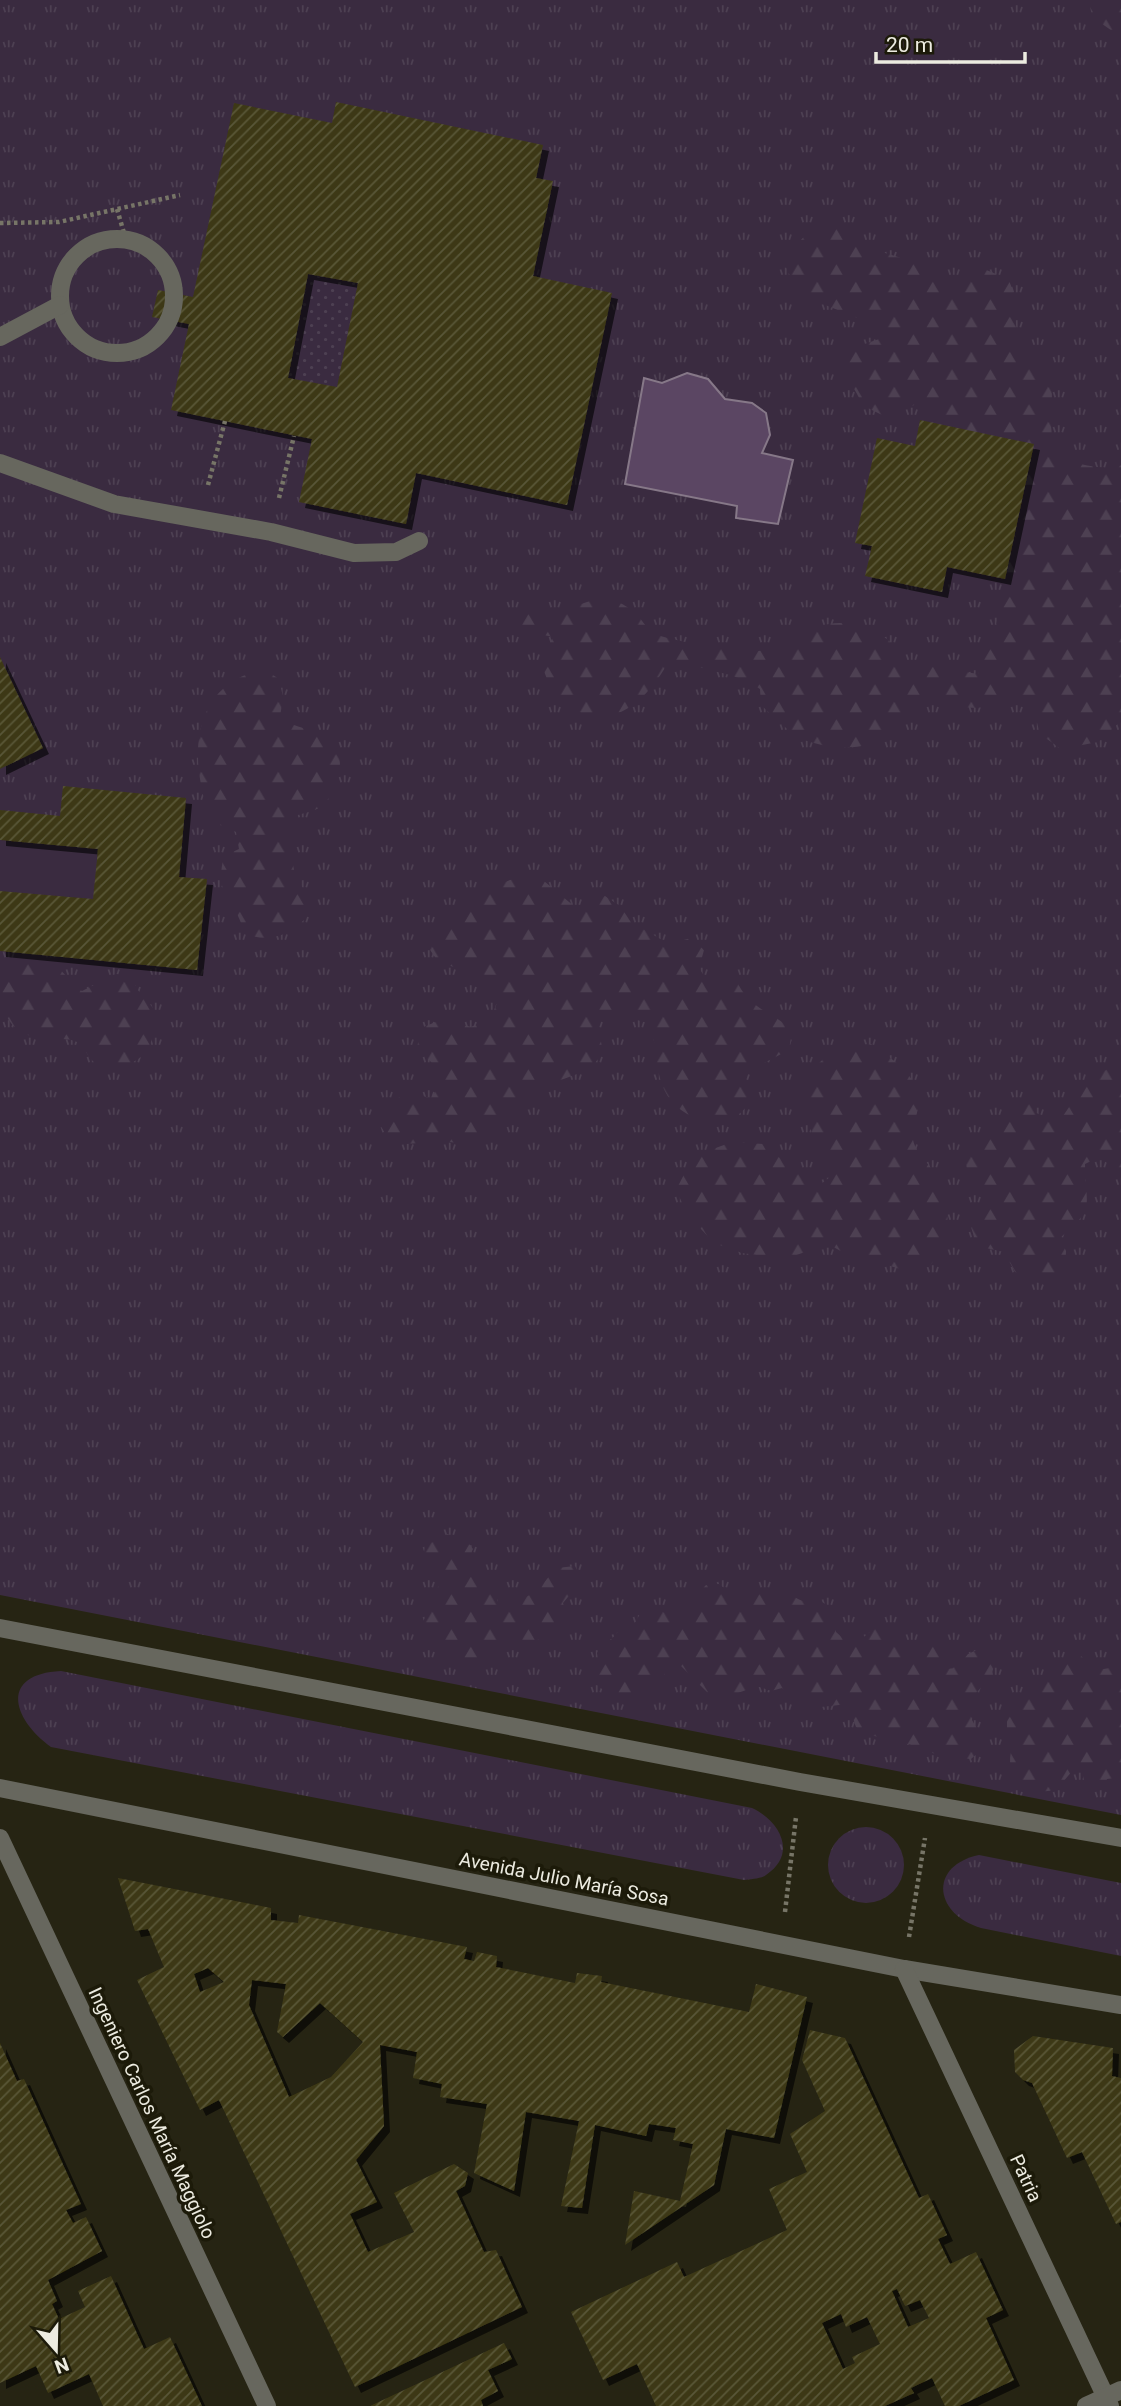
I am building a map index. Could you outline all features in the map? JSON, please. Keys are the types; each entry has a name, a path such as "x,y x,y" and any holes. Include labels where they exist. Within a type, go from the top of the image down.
{"street":[{"path":"108,239 126,240 144,245 159,257 170,274 174,292 171,311 163,329 150,343 132,351 113,353 94,348 78,338 66,323 60,305 63,279 76,255 91,244 108,239"},
{"path":"0,337 60,305"},
{"path":"0,463 114,504 271,532 354,553 396,552 419,541"},
{"path":"0,1628 800,1782 1121,1838"},
{"name":"Avenida Julio María Sosa","path":"0,1788 904,1969 1121,2005"},
{"name":"Ingeniero Carlos María Maggiolo","path":"0,1838 267,2406"},
{"name":"Patria","path":"904,1969 1112,2397"},
{"path":"1086,2406 1112,2397"}],"path":[{"path":"0,223 60,222 180,195"},
{"path":"117,209 126,240"},
{"path":"198,519 225,421"},
{"path":"271,532 294,436"},
{"path":"782,1944 800,1782"},
{"path":"904,1969 930,1805"}],"green space":[{"path":"0,0 1121,0 1121,1815 0,1595"},
{"path":"1089,0 1121,0 1121,37 1092,17"},
{"path":"834,225 882,252 911,261 937,276 967,280 984,269 1008,279 1014,297 1020,342 1028,356 1046,373 1051,384 1052,433 1058,450 1064,457 1081,464 1112,470 1121,465 1121,721 1098,742 1061,749 1040,734 1031,700 1012,694 998,702 977,708 924,699 915,713 892,735 863,746 831,747 806,741 786,727 761,705 760,689 750,683 728,674 670,659 653,685 632,706 619,713 591,716 563,703 550,686 540,662 553,637 521,630 494,618 497,608 530,608 552,617 584,603 604,599 624,605 659,636 748,652 769,649 829,624 845,623 865,628 889,640 897,661 978,674 996,625 1007,580 967,567 917,404 884,416 862,405 846,376 840,358 853,348 879,339 877,321 860,319 798,294 783,260 809,231"},
{"path":"308,274 358,283 337,387 288,378"},
{"path":"264,669 279,679 283,697 280,717 298,726 333,736 340,764 333,793 317,809 298,815 288,835 294,870 312,908 292,930 264,938 244,933 223,890 221,870 224,856 239,849 236,832 211,821 199,774 198,751 201,728 208,708 221,691 239,678"},
{"path":"0,840 98,849 93,899 0,891"},
{"path":"538,876 575,907 605,896 620,906 631,922 669,944 691,938 704,950 699,968 708,982 738,984 756,1006 792,1031 789,1050 745,1073 750,1103 740,1113 729,1121 710,1124 683,1111 670,1099 661,1082 653,1032 649,1023 611,1013 598,1023 603,1054 588,1070 550,1084 510,1107 498,1134 472,1146 445,1141 393,1145 378,1122 387,1103 409,1093 431,1098 442,1083 432,1063 417,1048 421,1028 443,1019 471,1027 492,1017 500,994 489,976 439,963 426,944 431,934 447,917 480,908 489,889 510,880"},
{"path":"45,958 55,964 82,991 116,974 132,976 137,989 153,1008 153,1035 150,1046 142,1056 123,1066 108,1067 94,1062 77,1042 27,1035 10,1022 2,1003 0,966"},
{"path":"871,1044 903,1069 915,1085 918,1105 913,1140 937,1177 946,1201 945,1235 942,1246 929,1267 900,1269 881,1263 866,1265 828,1244 785,1259 742,1253 714,1243 688,1215 676,1190 690,1163 713,1149 732,1142 763,1144 800,1174 821,1184 834,1174 807,1123 799,1090 813,1070 828,1056 845,1048"},
{"path":"1121,1065 1121,1173 1099,1157 1085,1164 1087,1198 1084,1212 1060,1238 1066,1251 1065,1272 1047,1286 1015,1272 1004,1252 977,1246 970,1224 980,1206 983,1188 967,1169 964,1154 975,1140 1018,1100 1030,1100 1035,1112 1047,1119 1063,1116 1091,1075"},
{"path":"447,1534 465,1539 473,1549 465,1565 468,1579 477,1571 495,1570 498,1603 506,1608 535,1592 557,1568 575,1566 582,1580 563,1603 566,1614 560,1628 530,1644 517,1640 494,1659 477,1664 459,1666 450,1659 448,1644 428,1646 421,1640 420,1629 441,1580 423,1558 425,1546"},
{"path":"719,1584 730,1593 753,1586 768,1599 788,1591 802,1600 818,1600 833,1608 836,1632 845,1640 860,1640 875,1628 893,1628 902,1638 912,1643 936,1643 945,1654 946,1669 956,1668 968,1654 983,1647 997,1654 991,1677 976,1693 972,1720 978,1731 981,1750 971,1759 940,1756 916,1746 866,1734 856,1727 848,1704 821,1707 809,1698 798,1699 782,1688 771,1691 757,1686 727,1697 712,1697 679,1664 666,1672 652,1693 641,1700 605,1691 595,1682 599,1662 597,1653 621,1627 635,1623 641,1612 654,1605 665,1613 689,1610 706,1585"},
{"path":"1076,1652 1098,1670 1121,1666 1121,1791 1115,1778 1107,1779 1105,1785 1100,1787 1085,1785 1082,1771 1074,1769 1056,1790 1046,1791 1029,1790 1021,1786 1012,1775 1010,1760 1016,1738 1007,1729 1007,1714 1023,1696 1034,1691 1035,1683 1050,1670 1064,1668"},
{"path":"61,1671 752,1808 777,1829 782,1838 781,1858 776,1867 764,1876 744,1880 51,1747 37,1736 27,1723 18,1699 20,1689 28,1680 41,1674"},
{"path":"866,1827 880,1830 893,1838 901,1851 904,1865 901,1879 893,1892 880,1900 866,1903 852,1900 839,1892 831,1879 828,1865 831,1851 839,1838 852,1830"},
{"path":"979,1855 1121,1883 1121,1956 981,1928 965,1921 946,1902 943,1890 945,1879 951,1869"}],"shaded area":[{"path":"687,373 708,379 725,399 752,403 766,413 770,435 762,453 793,460 778,524 736,518 737,506 625,484 644,378 662,383"}],"building":[{"path":"336,102 543,145 536,178 553,181 533,276 612,293 567,505 416,473 406,524 299,502 312,439 171,410 189,324 152,317 158,290 193,297 234,103 332,123","holes":["308,274 358,283 337,387 288,378"]},
{"path":"920,420 1034,444 1005,579 947,567 942,592 865,576 872,546 855,543 877,438 915,446"},
{"path":"0,657 43,748 0,769"},
{"path":"63,786 186,798 179,877 207,879 197,970 0,951 0,891 93,899 98,849 0,840 0,810 60,816"},
{"path":"118,1878 271,1908 271,1920 298,1923 299,1915 467,1947 464,1959 474,1961 477,1952 497,1956 496,1967 575,1983 577,1973 602,1976 601,1982 749,2012 756,1984 807,1997 774,2138 726,2129 714,2185 625,2245 634,2191 680,2201 693,2144 673,2140 676,2128 649,2124 646,2136 595,2125 582,2208 561,2206 579,2121 526,2112 514,2191 474,2173 487,2104 440,2097 442,2084 413,2078 417,2052 380,2045 384,2126 356,2160 377,2202 350,2214 368,2252 414,2232 394,2193 454,2164 468,2173 465,2186 456,2191 484,2252 496,2250 522,2307 355,2387 219,2100 200,2110 137,1980 164,1967 148,1929 135,1931","holes":["208,1968 224,1982 200,1992 194,1974","252,1980 286,1984 277,2032 283,2037 320,2003 363,2042 331,2077 289,2097 249,2005"]},
{"path":"810,2030 845,2038 919,2198 928,2194 947,2235 938,2239 950,2264 976,2252 1003,2310 986,2318 1014,2380 959,2406 945,2406 932,2378 911,2388 914,2393 885,2406 656,2406 637,2364 603,2380 571,2312 677,2262 684,2277 787,2230 769,2189 807,2172 790,2134 825,2111 802,2060","holes":["897,2289 905,2306 920,2300 929,2318 908,2327 892,2291","841,2314 846,2327 867,2317 880,2344 852,2357 855,2363 843,2369 822,2323"]},
{"path":"1033,2036 1113,2048 1112,2076 1121,2078 1121,2222 1116,2224 1082,2152 1067,2158 1032,2083 1023,2080 1015,2072 1014,2050"},
{"path":"0,2043 17,2081 24,2079 81,2204 66,2210 73,2223 86,2217 102,2251 48,2280 57,2301 52,2304 59,2319 85,2307 78,2291 111,2276 144,2349 170,2337 202,2406 103,2406 89,2374 48,2393 36,2366 0,2383"},
{"path":"504,2343 512,2359 488,2370 498,2391 481,2400 483,2406 370,2406"}]}
